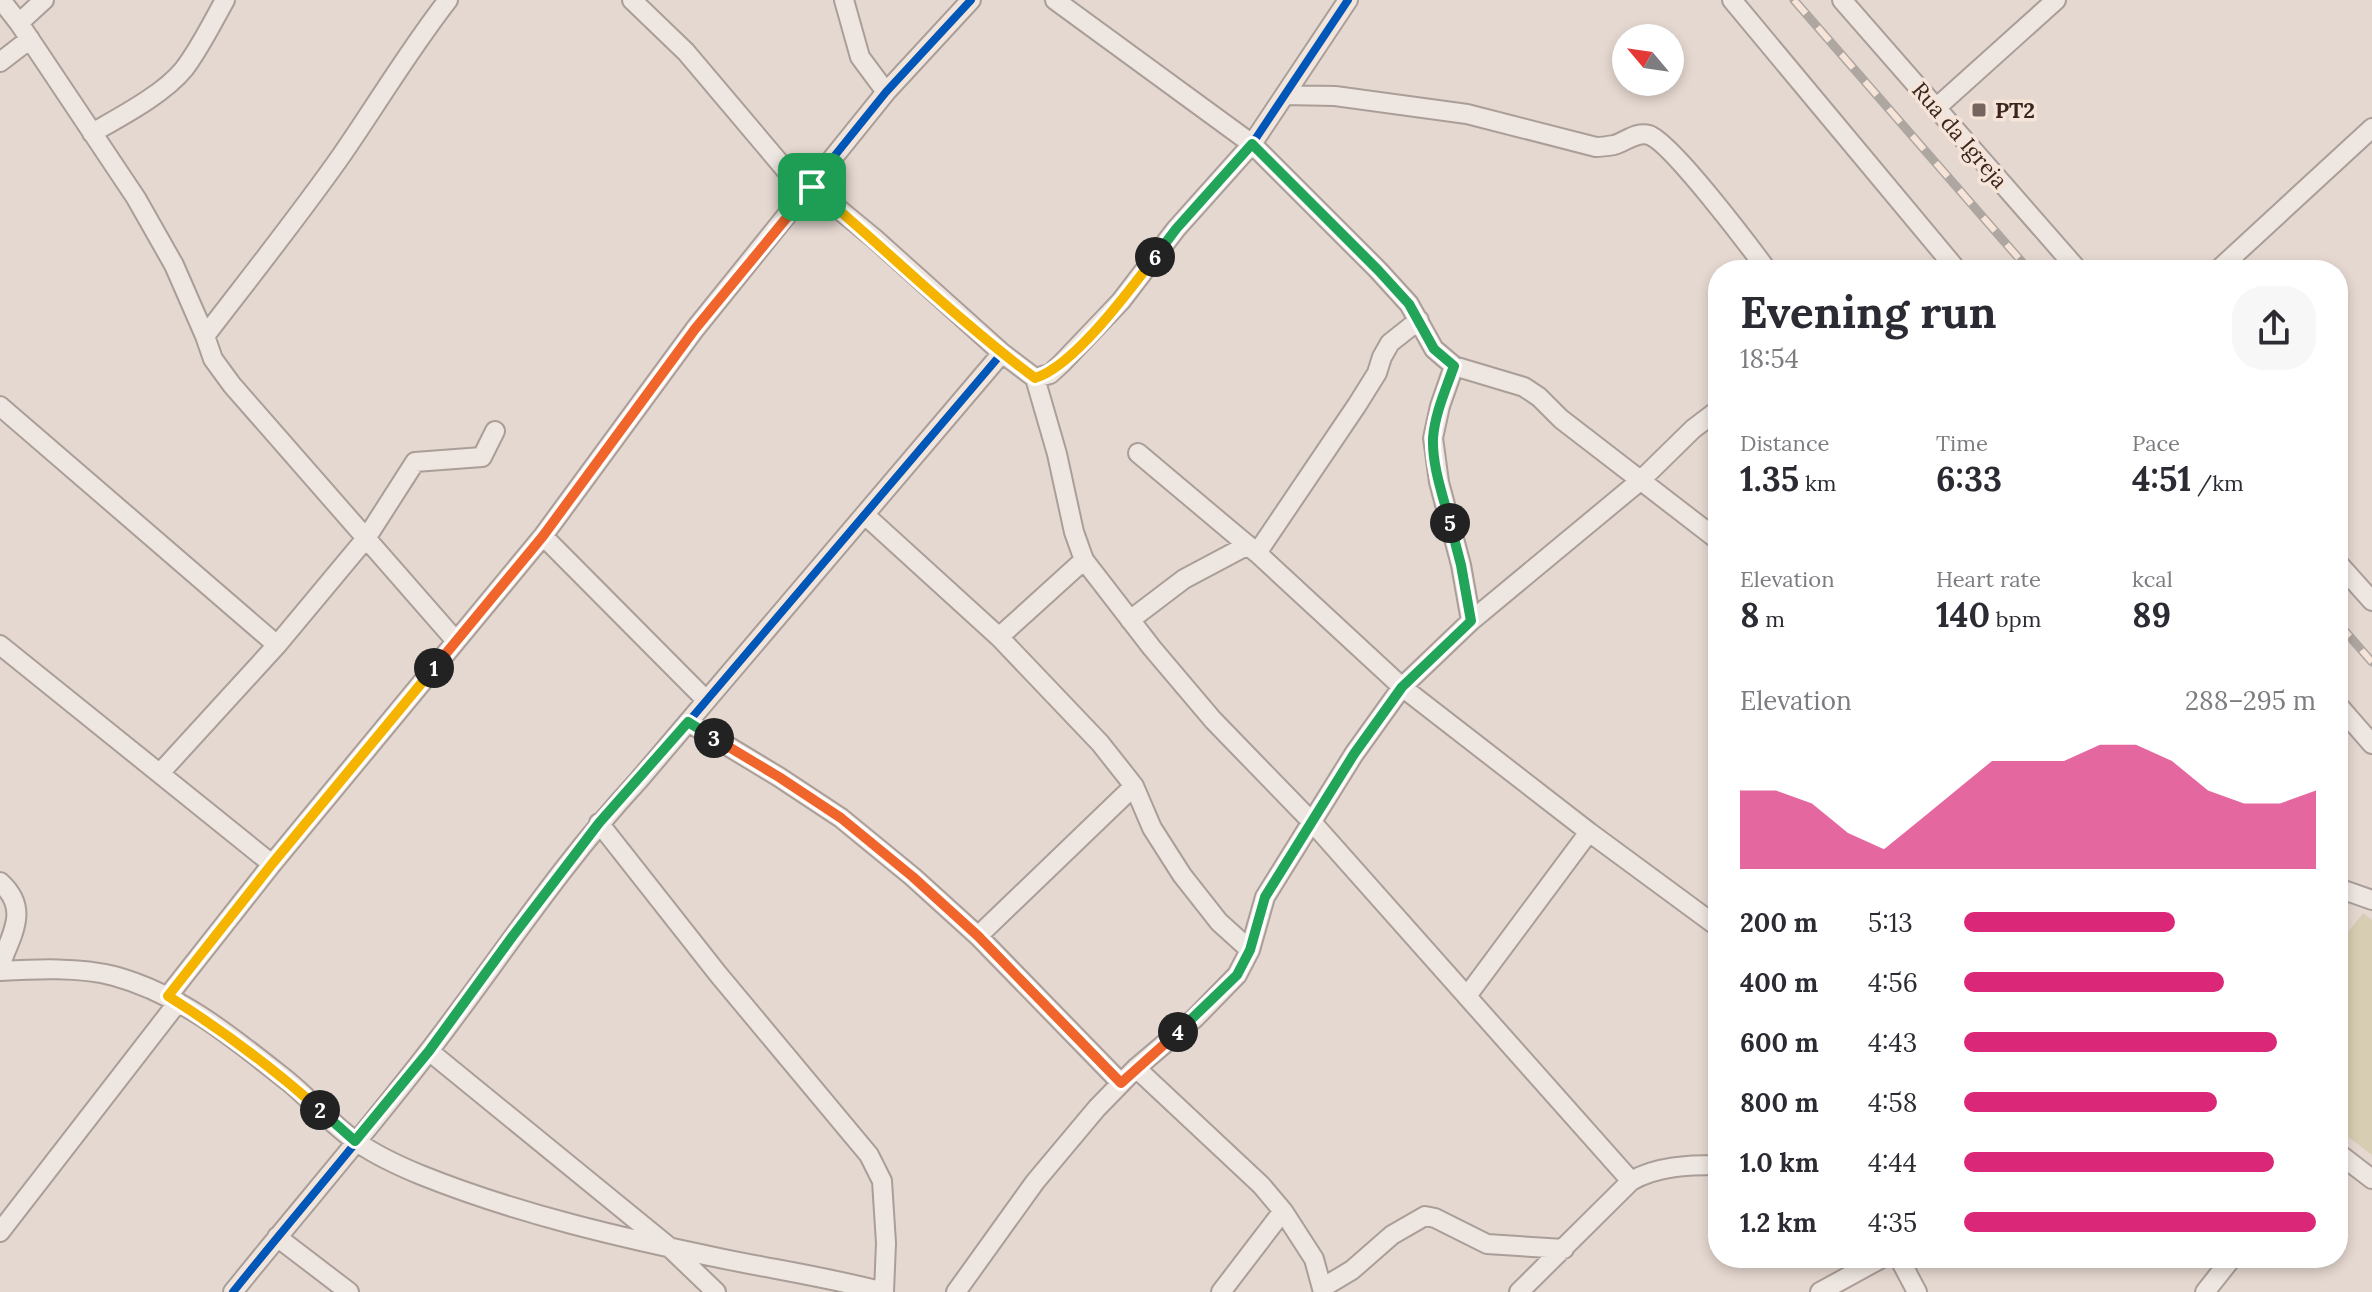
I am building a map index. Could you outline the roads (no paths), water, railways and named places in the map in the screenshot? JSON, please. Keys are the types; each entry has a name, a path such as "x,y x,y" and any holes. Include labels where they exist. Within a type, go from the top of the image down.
{"street":[{"path":"1,0 136,198 174,265 213,359 232,385 456,641"},
{"path":"19,23 44,0"},
{"path":"92,133 141,105 182,72 225,0"},
{"path":"205,336 320,186 423,32 448,0"},
{"path":"632,0 686,52 809,190 875,239 1002,353 1035,378 1084,560 1213,720 1311,821 1631,1181"},
{"path":"844,0 860,57 886,92"},
{"path":"0,1232 272,864 543,536 695,329 886,92 971,0"},
{"path":"1055,0 1252,144 1409,304 1434,349 1454,366 1524,387 1708,532"},
{"path":"1035,378 1050,374 1121,301 1176,229 1252,144 1348,0"},
{"path":"1732,0 1948,260"},
{"name":"Rua da Igreja","path":"1842,0 2069,260"},
{"path":"1936,108 2056,0"},
{"path":"0,62 30,39"},
{"path":"1285,95 1335,96 1467,114 1596,147 1616,144 1636,135 1649,135 1666,147 1759,260"},
{"path":"2229,260 2372,128"},
{"path":"1130,620 1184,579 1253,549 1357,405 1377,373 1390,343 1419,320"},
{"path":"233,1292 429,1051 599,823 1002,353"},
{"path":"1454,366 1433,438 1439,482 1461,565 1471,621"},
{"path":"0,406 277,645"},
{"path":"956,1292 1035,1182 1097,1108 1237,975 1250,950 1265,897 1354,754 1402,687 1471,621 1641,480 1708,418"},
{"path":"160,773 277,645 367,537 415,462 482,457 495,431"},
{"path":"1138,453 1253,549 1402,687 1708,920"},
{"path":"865,515 999,637 1100,743 1134,786 1152,828 1182,875 1219,922 1250,950"},
{"path":"543,536 706,700"},
{"path":"999,637 1084,560"},
{"path":"2348,574 2372,601"},
{"path":"0,645 272,864"},
{"path":"2348,716 2372,744"},
{"path":"688,722 841,818 913,877 978,936 1121,1083"},
{"path":"978,936 1134,786"},
{"path":"0,882 15,900 18,916 0,968 45,968 113,976 173,999 200,1015 289,1083 355,1141 390,1162 478,1196 605,1232 835,1279 884,1292 886,1243 882,1181 869,1155 718,974 599,823"},
{"path":"1467,996 1589,832"},
{"path":"2348,892 2372,900"},
{"path":"429,1051 668,1246 716,1292"},
{"path":"1136,1068 1261,1185 1283,1211 1314,1259 1322,1290 1352,1270 1392,1235 1425,1216 1487,1244 1564,1249"},
{"path":"2348,1161 2372,1179"},
{"path":"1519,1292 1631,1181 1643,1174 1688,1165 1708,1165"},
{"path":"1221,1292 1283,1211"},
{"path":"277,1237 349,1292"},
{"path":"1820,1292 1864,1268"},
{"path":"1904,1268 1917,1292"},
{"path":"2205,1292 2224,1268"}],"railway":[{"path":"1794,0 2020,260"},
{"path":"2348,634 2372,662"}],"place":[{"name":"PT2","path":"1979,110"}]}
